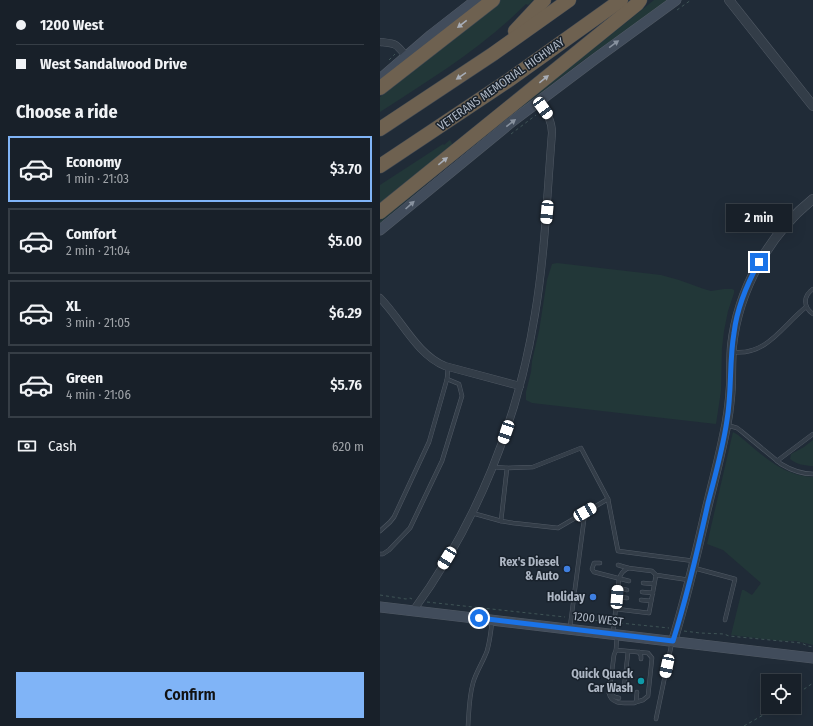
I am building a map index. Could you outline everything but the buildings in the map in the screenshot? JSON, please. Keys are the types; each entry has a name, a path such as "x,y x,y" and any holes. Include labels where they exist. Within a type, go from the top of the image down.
{"highway":[{"path":"380,88 493,0"},
{"path":"493,54 544,0"},
{"path":"380,129 493,54 569,0"},
{"name":"VETERANS MEMORIAL HIGHWAY","path":"380,166 509,80 621,0"},
{"path":"380,212 637,4 640,0"}],"main road":[{"path":"380,79 406,56 476,0"},
{"path":"380,230 481,146 594,59 676,0"},
{"name":"1200 WEST","path":"380,607 570,628 813,658"}],"street":[{"path":"730,0 813,106"},
{"path":"380,42 390,42 395,44 406,56"},
{"path":"413,611 441,569 472,514 493,467 506,432 520,386 531,339 538,291 544,238 552,133 548,114 539,101"},
{"path":"673,641 694,564 726,425 730,396 734,333 739,307 753,273 768,249 797,213 813,199"},
{"path":"380,298 383,307 427,355 436,362 448,367 520,386"}],"lane":[{"path":"813,289 806,296 805,304 813,314"},
{"path":"732,352 749,352 759,348 777,335 806,307"},
{"path":"380,531 394,517 429,442 447,379 448,367"},
{"path":"380,554 383,554 389,550 410,528 442,461 462,396 459,384 447,379"},
{"path":"726,425 732,426 741,431 777,461 792,470 813,474"},
{"path":"777,461 813,434"},
{"path":"493,467 534,467 581,448 608,499 618,551 694,564 735,579 725,620"},
{"path":"501,521 507,468"},
{"path":"472,514 501,521 558,528 608,499"},
{"path":"570,628 585,512"},
{"path":"600,564 594,564 592,566 594,572 628,581"},
{"path":"618,565 628,568 652,571 656,575 690,580"},
{"path":"616,650 648,653 652,658 648,696 643,700 630,703 612,701 609,693 616,650 614,622 619,579 621,573 628,568"},
{"path":"616,609 649,613 656,575"},
{"path":"643,583 654,584"},
{"path":"618,588 628,590"},
{"path":"642,592 653,594"},
{"path":"617,597 627,598"},
{"path":"641,600 652,601"},
{"path":"468,726 473,682 488,647 491,637 492,620"},
{"path":"656,719 673,641"},
{"path":"624,688 628,652"},
{"path":"639,652 641,659"},
{"path":"636,702 637,692"},
{"path":"609,693 619,698"},
{"path":"625,698 630,703"}],"path":[{"path":"380,596 411,599"},
{"path":"444,603 661,628 664,627"},
{"path":"692,632 724,634 729,636 801,644 813,647"},
{"path":"801,691 813,683"},
{"path":"744,726 765,714"}],"green space":[{"path":"499,0 533,0 528,5 526,4 509,20 474,48 437,75 380,112 380,97 407,76 417,63"},
{"path":"654,0 670,0 585,59 551,85 448,166 380,223 380,221 427,182"},
{"path":"450,140 453,145 380,207 380,185"},
{"path":"557,263 661,275 711,291 724,289 734,290 724,331 721,391 716,424 532,403 526,400 526,392 539,331 547,280 552,264"},
{"path":"733,432 781,468 791,473 813,477 813,645 796,641 782,641 731,635 742,590 752,595 761,583 723,550 707,544"},
{"path":"813,440 813,466 807,466 790,459 791,454"}],"place":[{"name":"Rex's Diesel & Auto","path":"567,569"},
{"name":"Holiday","path":"593,597"},
{"name":"Quick Quack Car Wash","path":"641,681"}],"route":[{"path":"479,618 673,641 690,580 724,436 729,408 732,346 736,320 743,295 759,262"}]}
